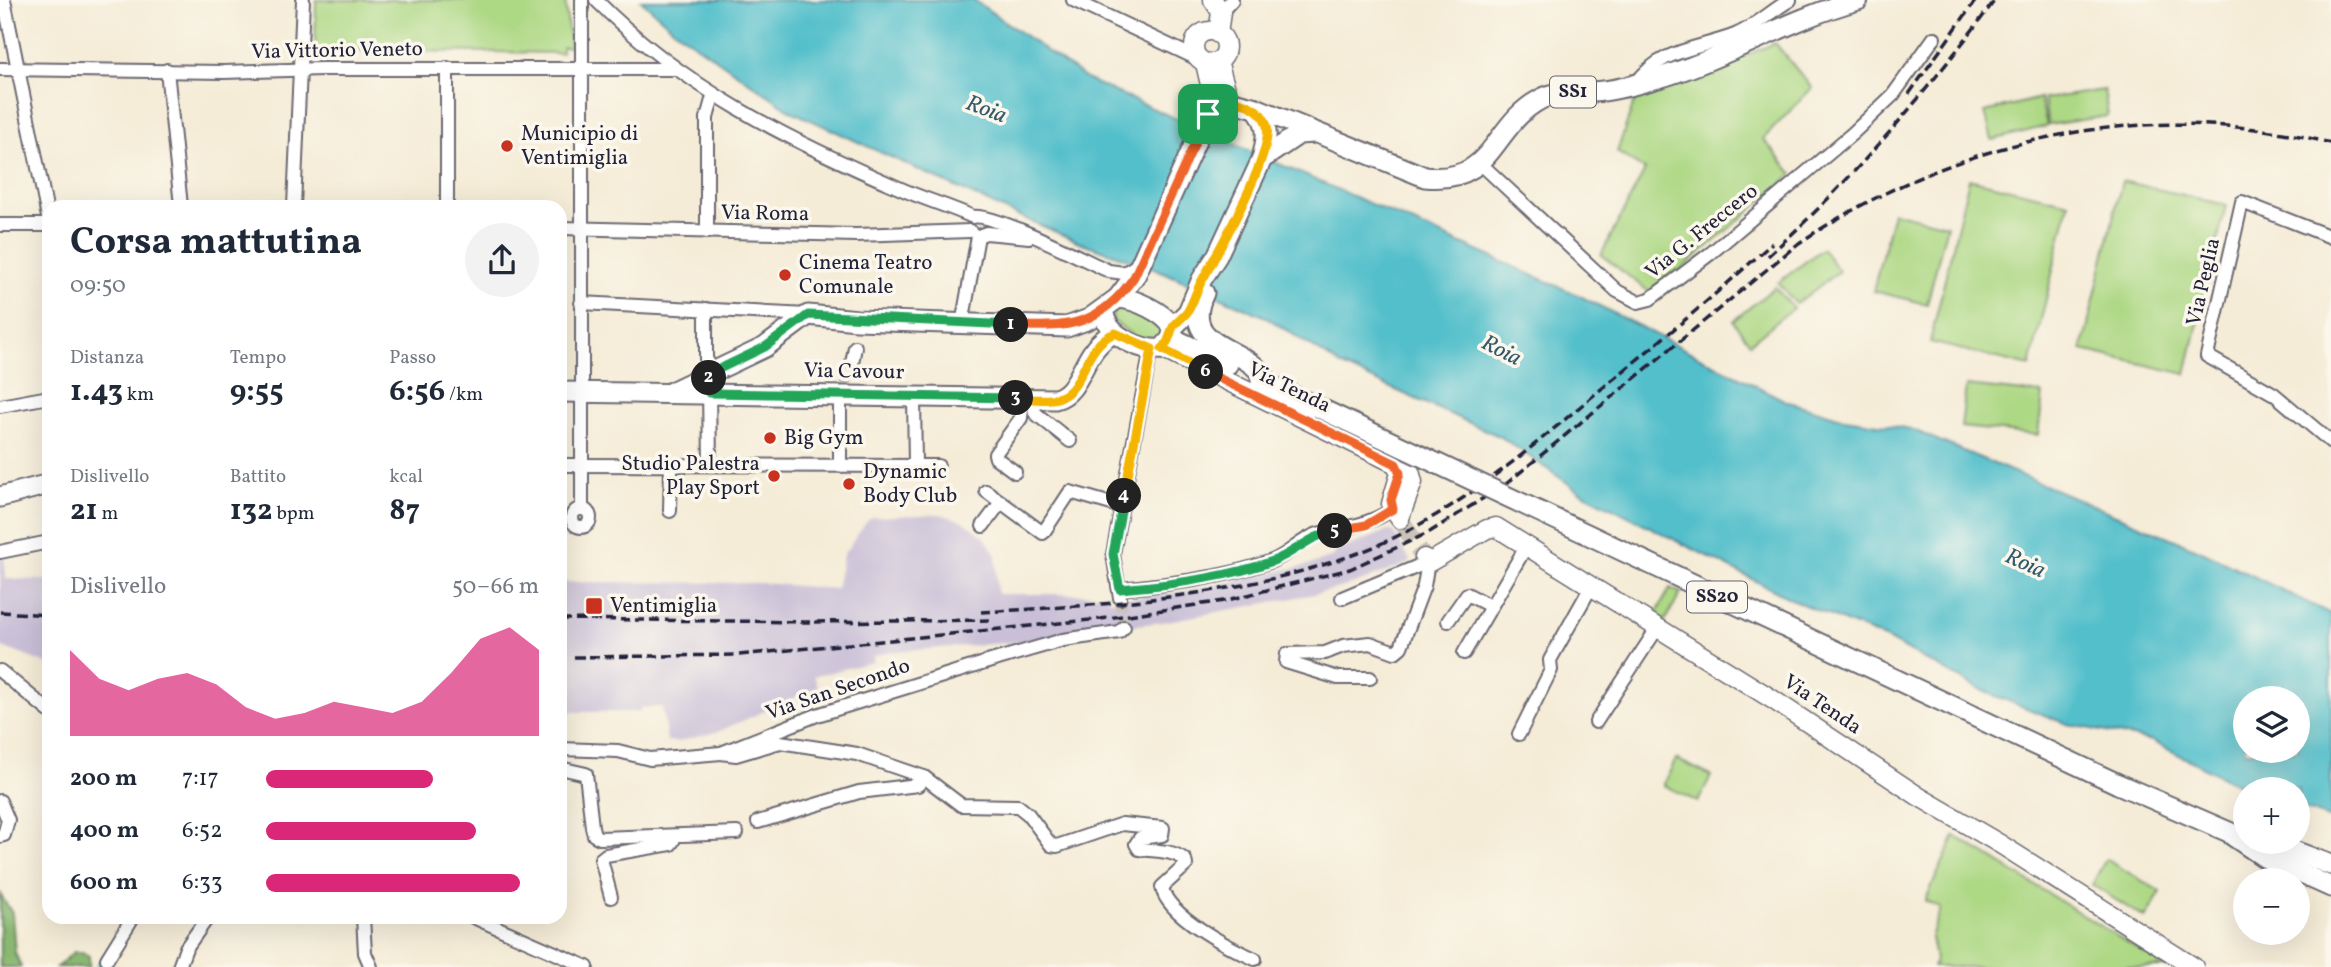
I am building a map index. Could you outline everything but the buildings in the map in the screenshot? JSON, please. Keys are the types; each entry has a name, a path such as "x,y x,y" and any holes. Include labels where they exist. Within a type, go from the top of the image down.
{"main road":[{"name":"SS1","path":"1230,100 1256,108 1425,177 1444,179 1465,173 1481,164 1521,114 1547,96 1603,91 1636,84 1704,62 1857,0"},
{"path":"1207,61 1225,47 1218,34 1222,4"},
{"path":"1168,337 1115,333 1107,324 1112,303 1133,271 1205,120 1213,107 1230,100 1207,61 1194,52 1196,38 1207,32 1218,34"},
{"path":"1205,120 1210,85 1207,61"},
{"path":"1256,108 1275,139"},
{"path":"1272,386 1253,366 1209,340 1203,332 1201,300 1217,257 1262,159 1275,139 1315,132"},
{"path":"1168,337 1217,257"},
{"path":"1067,327 1112,303 1151,310 1168,337"},
{"path":"567,392 671,392 711,379 765,347 808,315 1067,327 1080,331 1088,339 1090,352"},
{"name":"Via Cavour","path":"711,379 914,396 1055,398 1070,391 1090,352 1102,339 1115,333"},
{"name":"SS20","path":"1168,337 2118,784 2233,833"},
{"name":"Via Tenda","path":"1168,337 1413,476 1399,517"},
{"path":"0,497 42,486"},
{"name":"Via Tenda","path":"1426,560 1491,527 1527,545 1918,796 2000,844 2194,967"},
{"path":"2224,830 2264,857 2331,887"},
{"path":"2279,854 2331,876"},
{"path":"2302,854 2331,865"}],"street":[{"path":"4,0 44,200"},
{"path":"293,200 303,0"},
{"path":"582,0 582,509"},
{"path":"596,0 676,69 713,96 827,156 1033,237 1109,271 1133,271"},
{"path":"1073,0 1207,61"},
{"path":"1636,84 1645,71 1662,58 1737,34 1790,0"},
{"path":"582,23 592,14 610,14"},
{"name":"Via G. Freccero","path":"1481,164 1617,292 1638,302 1650,299 1712,253 1853,133 1893,95 1934,38"},
{"path":"447,68 447,200"},
{"name":"Via Vittorio Veneto","path":"0,69 676,69"},
{"path":"167,70 180,200"},
{"path":"707,232 707,118 713,96"},
{"name":"Via Peglia","path":"2331,237 2242,202 2207,356 2274,394 2331,443"},
{"path":"978,233 989,227 979,218"},
{"path":"962,324 978,233 969,222 979,218"},
{"path":"0,225 42,224"},
{"name":"Via Roma","path":"567,228 856,235 978,233 1033,237"},
{"path":"1109,271 1116,286 1112,303"},
{"path":"581,303 808,315"},
{"path":"706,309 706,359 711,379 710,465"},
{"path":"1168,337 1108,554 1120,594 1265,564 1283,557 1316,535 1399,517"},
{"path":"852,363 855,347"},
{"path":"840,464 844,392"},
{"path":"914,396 915,465"},
{"path":"0,407 42,398"},
{"path":"1028,398 1035,413 1070,440"},
{"path":"1015,472 996,458 996,454 1021,418 1028,398"},
{"path":"567,465 938,466"},
{"path":"670,511 671,465"},
{"path":"986,491 1043,533 1070,492 1122,507"},
{"path":"983,526 1001,502"},
{"path":"0,552 42,543"},
{"path":"1464,653 1527,545"},
{"path":"1342,598 1426,560 1424,586 1401,646 1395,652 1370,643 1343,646 1325,653 1287,654 1286,662 1338,678 1370,677"},
{"path":"1519,734 1551,670 1550,660 1592,585"},
{"path":"1448,621 1467,594 1490,606"},
{"name":"Via San Secondo","path":"567,750 618,751 650,758 721,753 817,715 1063,640 1112,634 1124,627"},
{"path":"1596,722 1658,628"},
{"path":"0,671 42,705"},
{"path":"721,753 736,755 780,742 857,754 924,777 961,805 1018,806 1028,814 1051,845 1057,846 1122,824 1163,828 1163,834 1140,838 1136,844 1139,849 1170,853 1185,860 1185,865 1162,887 1163,896 1195,925 1255,959"},
{"path":"567,770 586,774 594,835 600,838 737,833"},
{"path":"758,822 859,792 918,785 924,777"},
{"path":"0,801 8,820 4,835 0,836"},
{"path":"611,897 601,859 606,855 671,844 673,841 669,837"},
{"path":"107,959 129,924"},
{"path":"179,967 186,948 203,924"},
{"path":"363,924 365,953 371,967"},
{"path":"489,924 587,967"}],"shaded area":[{"path":"941,514 963,521 984,536 996,555 997,594 1107,594 1109,600 1182,592 1308,565 1331,558 1338,550 1388,531 1393,531 1411,562 1355,584 1315,594 1162,622 1061,634 1045,640 888,652 874,656 873,662 814,676 818,687 720,731 677,742 667,741 662,707 640,708 640,712 567,712 567,582 763,583 836,589 843,555 867,521 873,517"},
{"path":"4,557 6,579 42,580 42,662 0,646 0,558"}],"green space":[{"path":"316,0 565,0 570,47 562,47 562,53 315,50"},
{"path":"1775,43 1812,88 1763,139 1793,174 1652,294 1601,255 1645,170 1617,152 1636,96 1671,87"},
{"path":"2104,90 2108,116 2048,125 2044,99"},
{"path":"2040,98 2047,126 1992,140 1985,112"},
{"path":"1969,179 2069,203 2030,366 1930,342"},
{"path":"2122,181 2226,205 2186,374 2082,350"},
{"path":"1893,212 1947,225 1927,304 1873,291"},
{"path":"1822,249 1839,271 1796,304 1778,283"},
{"path":"1775,287 1793,308 1750,343 1733,321"},
{"path":"1121,304 1151,316 1162,328 1157,342 1135,337 1112,320 1114,308"},
{"path":"1966,386 2043,394 2038,435 1961,427"},
{"path":"1670,588 1681,593 1665,621 1655,616"},
{"path":"1676,759 1711,776 1698,802 1663,785"},
{"path":"1955,836 2167,967 1933,967 1935,960 1931,937 1941,908 1925,901"},
{"path":"2106,859 2161,892 2145,918 2092,885"},
{"path":"0,894 12,913 15,953 21,967 0,967"},
{"path":"74,952 89,956 89,967 57,967"}],"water":[{"name":"Roia","path":"641,0 974,0 1088,80 1578,295 1786,401 1845,419 1911,429 2204,552 2331,614 2331,819 2310,811 2310,777 2233,777 2233,782 2152,741 2067,724 1985,692 1887,639 1797,602 1579,491 1501,437 1342,366 1266,317 1154,268 1079,242 1005,210 791,111 676,31"}],"waterway":[{"path":"97,967 103,957"}],"tunnel":[{"path":"846,374 846,387"},
{"path":"1404,525 1424,558"},
{"path":"1120,598 1124,627"}],"railway":[{"path":"1909,94 1976,0"},
{"path":"1768,256 1830,197 1888,134 1995,0"},
{"path":"574,657 739,655 1101,619 1224,601 1350,569 1428,533 1506,484 1799,243 1860,206 1923,176 1988,153 2054,136 2123,126 2192,124 2261,130 2331,143"},
{"path":"981,612 1120,602 1212,591 1303,571 1382,543 1447,508 1508,466 1772,243"},
{"path":"0,612 42,615"},
{"path":"567,619 808,622 995,620"}],"place":[{"name":"Municipio di Ventimiglia","path":"507,146"},
{"name":"Cinema Teatro Comunale","path":"785,275"},
{"name":"Big Gym","path":"770,438"},
{"name":"Studio Palestra Play Sport","path":"774,476"},
{"name":"Dynamic Body Club","path":"849,484"},
{"name":"Ventimiglia","path":"594,606"}],"route":[{"path":"1225,100 1256,108 1265,119 1268,135 1262,159 1217,257 1202,279 1188,312 1173,327 1172,338 1162,349 1396,464 1400,473 1391,500 1393,509 1379,519 1356,528 1316,535 1283,557 1265,564 1162,587 1120,589 1113,554 1152,349 1115,333 1096,344 1070,391 1055,398 709,393 711,373 765,347 808,315 858,320 1067,327 1089,319 1118,298 1134,277 1208,114 1213,107 1225,100"}]}
